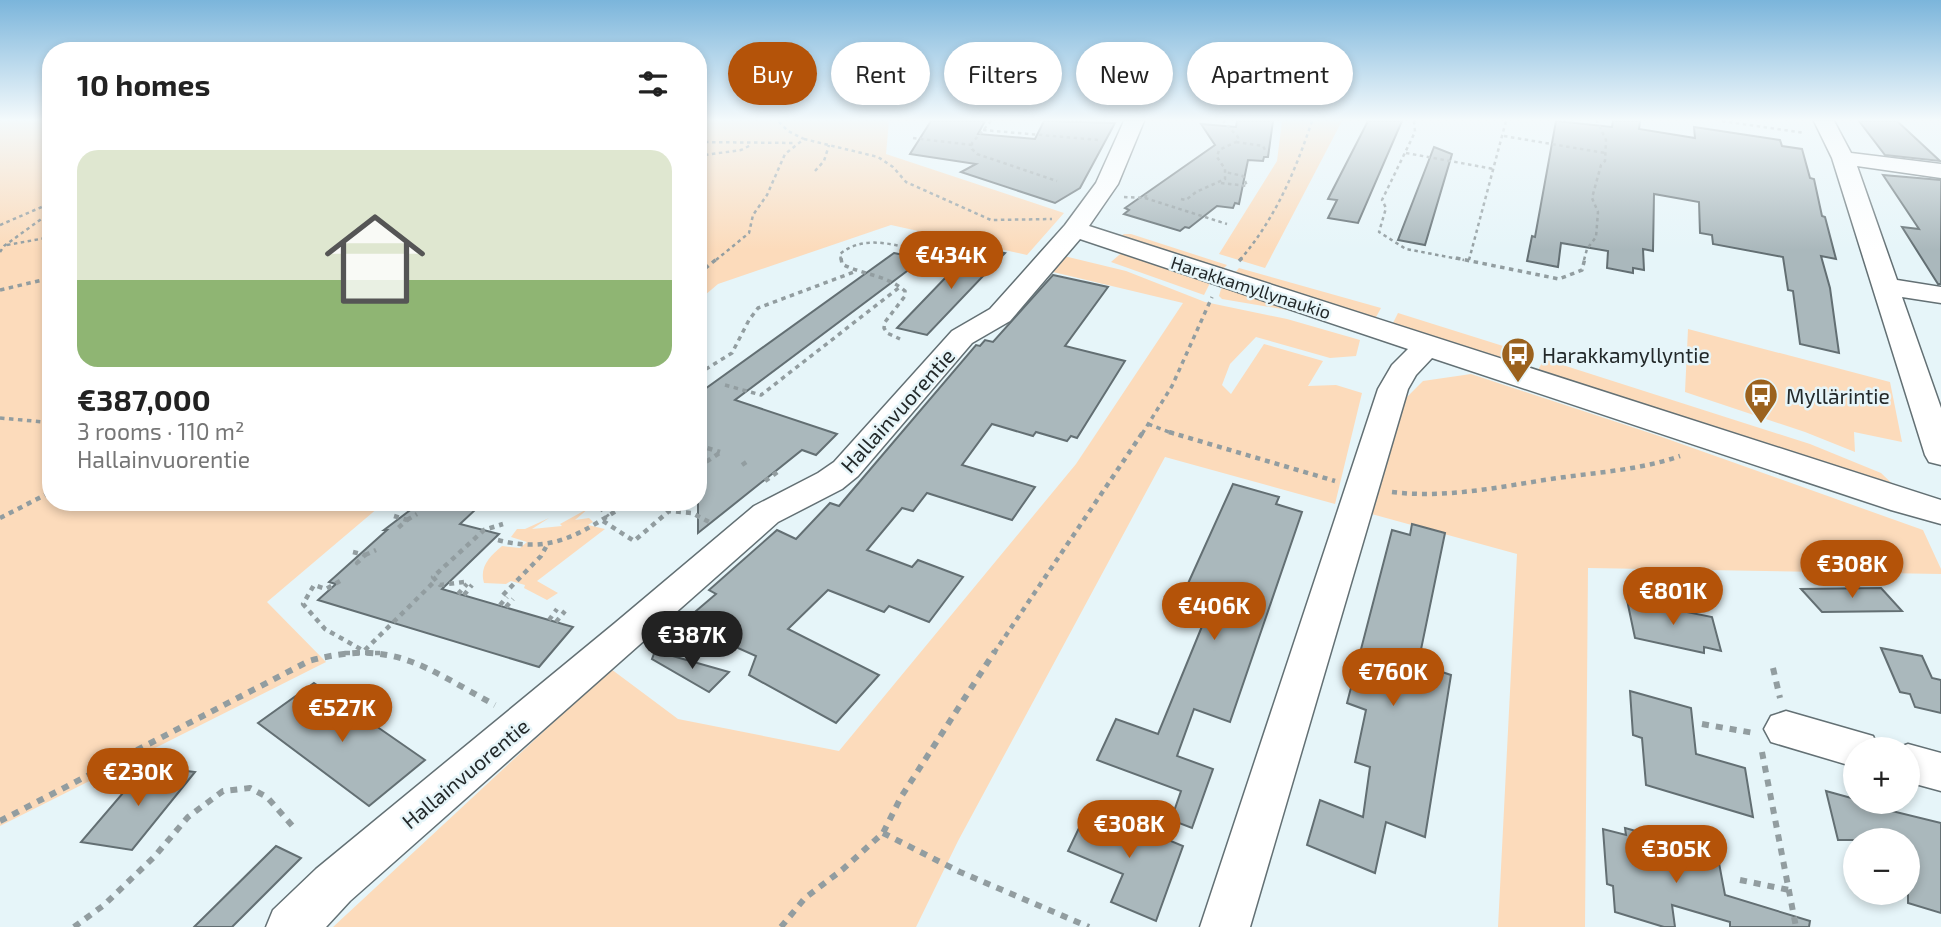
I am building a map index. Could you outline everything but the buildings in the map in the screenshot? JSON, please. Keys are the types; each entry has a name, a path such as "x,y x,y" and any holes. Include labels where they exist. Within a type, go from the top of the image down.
{"street":[{"name":"Hallainvuorentie","path":"291,927 333,884 527,721 766,514 846,470 962,337 1003,312 1066,225 1118,164"},
{"path":"1842,164 1941,454"},
{"path":"1918,164 1941,171"},
{"name":"Harakkamyllynaukio","path":"1066,225 1231,282 1428,345"},
{"path":"1886,287 1941,295"},
{"path":"1225,927 1393,388 1403,371 1428,345 1890,498 1941,512"},
{"path":"1773,732 1843,746"},
{"path":"1920,766 1941,772"}],"path":[{"path":"707,267 748,233 753,215 767,195 780,164"},
{"path":"815,171 821,164"},
{"path":"889,164 906,183 991,220 1066,225"},
{"path":"1007,164 1057,181"},
{"path":"1220,183 1225,179 1221,164"},
{"path":"1237,264 1261,235 1298,164"},
{"path":"1400,164 1382,200 1386,208 1379,232 1392,244 1406,251 1426,252 1559,279 1582,270 1587,248 1595,237 1598,212 1592,198 1602,164"},
{"path":"1468,164 1494,169"},
{"path":"1469,260 1495,164"},
{"path":"1190,211 1184,199 1194,190 1220,183 1247,186 1243,176 1225,172"},
{"path":"1119,197 1146,196 1227,224"},
{"path":"0,225 42,207"},
{"path":"0,252 2,246 42,218"},
{"path":"2,246 42,239"},
{"path":"900,339 887,333 884,328 905,296 905,291 901,286 842,264 839,254 859,242 867,241 935,254"},
{"path":"707,369 721,362 739,345 748,316 758,308 855,271"},
{"path":"0,290 42,280"},
{"path":"725,385 761,395 901,286"},
{"path":"781,927 805,898 842,870 883,833 901,797 982,671 1149,424 1172,386 1210,301"},
{"path":"0,418 42,422"},
{"path":"1149,424 1264,463 1414,495 1462,496 1556,478 1660,465 1692,451"},
{"path":"707,448 721,452 707,462"},
{"path":"742,465 748,461"},
{"path":"0,518 42,497"},
{"path":"603,511 608,517"},
{"path":"498,540 524,547 547,546 569,540 617,511"},
{"path":"603,521 634,541 669,511 692,513 712,522 707,529"},
{"path":"401,528 398,528 417,514"},
{"path":"394,516 407,520"},
{"path":"461,594 468,584 440,585 433,577 484,530 503,524"},
{"path":"503,606 547,546"},
{"path":"360,564 357,564 365,555 376,550"},
{"path":"353,552 365,555"},
{"path":"364,651 436,580"},
{"path":"340,581 326,589 313,585 303,604 325,629 364,651"},
{"path":"549,620 557,610"},
{"path":"556,622 565,611"},
{"path":"0,821 309,661 364,651 397,655 527,721"},
{"path":"1702,723 1773,732 1789,890 1796,927"},
{"path":"74,927 104,905 163,848 188,817 223,791 250,788 267,797 295,829"},
{"path":"883,833 960,872 1089,927"},
{"path":"1740,880 1789,890"}],"shaded area":[{"path":"0,164 42,164 42,511 374,511 267,602 326,662 0,826"},
{"path":"707,164 917,164 1064,213 1027,255 891,225 718,284 707,293"},
{"path":"1275,164 1319,164 1265,268 1219,254"},
{"path":"1124,234 1227,265 1220,272 1203,263 1121,236"},
{"path":"1126,249 1212,279 1204,295 1111,262"},
{"path":"1064,256 1126,271 1205,302 1287,319 1360,340 1356,356 1330,358 1256,337 1230,364 1222,385 1231,394 1264,344 1323,361 1308,386 1336,385 1362,393 1335,504 1165,457 958,841 916,927 333,927 611,669 678,719 839,751 1076,464 1183,303 1053,272"},
{"path":"1239,268 1381,308 1375,319 1233,275"},
{"path":"1223,282 1294,306 1293,311 1222,299 1219,296"},
{"path":"1398,313 1519,351 1514,365 1392,325"},
{"path":"1688,329 1890,382 1902,442 1854,432 1855,452 1805,432 1685,392"},
{"path":"1544,359 1810,444 1881,473 1902,493 1537,372"},
{"path":"1471,374 1659,436 1923,530 1941,569 1941,574 1588,568 1585,927 1498,927 1517,554 1368,513 1405,399 1423,381"},
{"path":"586,511 575,520 589,518 593,522 588,525 605,529 537,581 558,593 547,600 524,588 525,585 511,581 506,584 484,583 484,567 493,554 502,546 520,548 527,542 511,537 517,529 525,529 549,518 532,529 562,526 560,524"}],"place":[{"name":"Harakkamyllyntie","path":"1518,384"},
{"name":"Myllärintie","path":"1761,425"}]}
